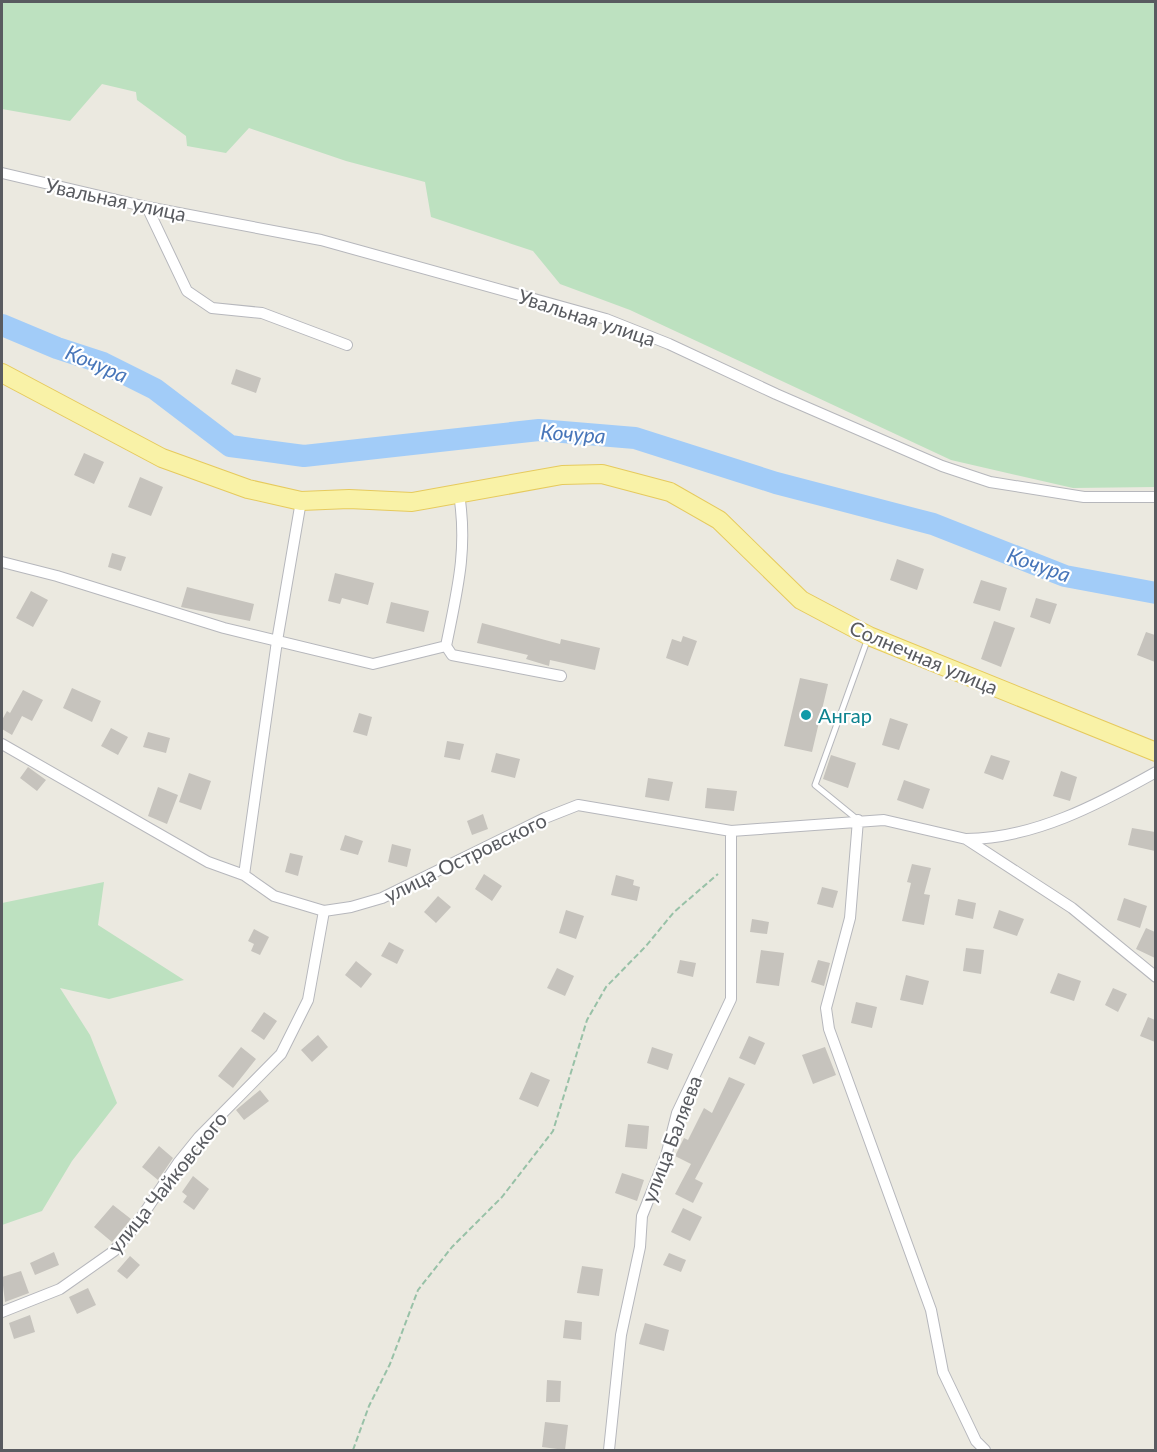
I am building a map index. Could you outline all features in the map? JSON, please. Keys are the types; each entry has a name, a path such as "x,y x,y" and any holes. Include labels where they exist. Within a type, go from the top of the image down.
{"main road":[{"name":"Солнечная улица","path":"2,374 162,458 248,489 301,501 412,502 562,475 602,474 670,492 719,520 801,600 869,636 1155,752"}],"street":[{"name":"Увальная улица","path":"2,173 147,207 321,240 606,319 669,344 776,394 942,466 990,482 1084,497 1155,497"},
{"path":"147,207 187,291 212,308 262,313 347,345"},
{"path":"459,494 463,536 462,574 446,646 452,655 561,676"},
{"path":"244,875 301,501"},
{"path":"2,562 278,641 373,664 446,646"},
{"name":"улица Островского","path":"2,744 208,862 244,875 274,896 324,911 351,907 382,898 545,818 578,805 731,831 858,820 884,820 966,839 982,839 1034,829 1119,793 1155,772"},
{"path":"858,820 850,918 826,1008 829,1029 869,1132 931,1310 943,1372 976,1441 985,1450"},
{"name":"улица Баляева","path":"609,1450 621,1335 640,1247 642,1216 666,1156 677,1113 731,999 731,831"},
{"name":"улица Островского","path":"966,839 1072,908 1155,977"},
{"name":"улица Чайковского","path":"2,1312 60,1289 114,1251 136,1225 178,1163 199,1137 281,1054 308,1000 324,911"}],"lane":[{"path":"858,820 815,785 869,636"}],"path":[{"path":"353,1450 369,1406 390,1364 418,1290 452,1248 502,1197 553,1131 587,1020 606,987 646,946 674,912 731,861"}],"green space":[{"path":"2,2 1155,2 1155,487 1073,488 951,460 630,310 560,284 533,251 431,217 425,182 346,161 249,128 226,153 187,146 186,136 137,100 136,92 102,84 70,121 2,109"},
{"path":"104,882 98,925 184,980 109,999 60,988 90,1035 117,1103 72,1161 42,1211 2,1225 2,903"}],"building":[{"path":"236,369 261,378 256,393 231,384"},
{"path":"84,453 104,462 94,484 74,475"},
{"path":"140,477 163,487 151,516 128,507"},
{"path":"112,553 126,557 121,571 108,567"},
{"path":"897,559 924,569 917,590 890,580"},
{"path":"335,573 374,583 368,605 342,598 340,604 328,601"},
{"path":"981,580 1007,588 1000,611 973,603"},
{"path":"187,587 254,604 250,621 181,607"},
{"path":"31,591 48,600 33,627 16,618"},
{"path":"1036,598 1057,604 1050,624 1030,617"},
{"path":"391,602 429,611 424,632 386,623"},
{"path":"994,621 1015,628 1001,667 981,659"},
{"path":"482,623 560,644 561,639 600,648 595,670 550,660 549,666 526,659 528,655 477,643"},
{"path":"1146,632 1155,635 1155,662 1137,655"},
{"path":"683,636 697,641 688,666 666,658 672,639 681,642"},
{"name":"Ангар","path":"800,678 828,684 812,752 784,746"},
{"path":"72,688 101,701 92,722 63,708"},
{"path":"23,690 43,700 32,721 22,716 12,735 2,729 2,720 7,711 10,713"},
{"path":"359,713 372,717 367,736 353,732"},
{"path":"890,718 908,724 899,750 882,745"},
{"path":"111,728 128,737 118,755 101,746"},
{"path":"148,732 170,738 166,753 143,747"},
{"path":"447,741 464,744 460,760 444,757"},
{"path":"496,753 520,759 515,778 491,772"},
{"path":"831,755 856,763 848,788 823,779"},
{"path":"991,755 1010,761 1003,780 984,773"},
{"path":"28,767 46,780 37,791 20,778"},
{"path":"1061,771 1077,777 1070,801 1053,796"},
{"path":"189,773 211,781 201,810 179,802"},
{"path":"648,778 673,782 669,801 645,797"},
{"path":"904,780 930,789 923,809 897,800"},
{"path":"158,787 178,795 167,824 148,816"},
{"path":"707,788 737,791 734,811 705,808"},
{"path":"483,814 488,829 472,835 467,821"},
{"path":"1132,828 1155,832 1155,851 1128,845"},
{"path":"345,835 363,841 358,855 340,850"},
{"path":"392,844 411,849 407,867 388,862"},
{"path":"290,853 303,856 298,876 285,872"},
{"path":"912,864 931,868 924,894 930,895 924,925 902,921 911,883 907,882"},
{"path":"484,874 502,886 492,901 475,889"},
{"path":"616,875 634,880 633,885 640,887 637,901 611,895"},
{"path":"822,887 838,891 833,908 817,904"},
{"path":"438,896 451,907 436,923 424,912"},
{"path":"1124,898 1147,906 1140,928 1117,920"},
{"path":"958,899 976,903 973,919 955,915"},
{"path":"566,910 584,916 576,939 559,933"},
{"path":"999,910 1024,919 1017,936 993,928"},
{"path":"752,919 769,922 767,934 750,932"},
{"path":"1146,928 1155,932 1155,958 1136,949"},
{"path":"254,929 269,937 260,955 251,951 254,944 248,941"},
{"path":"389,942 404,950 397,964 381,956"},
{"path":"966,948 984,950 981,974 963,971"},
{"path":"761,950 784,953 779,986 756,983"},
{"path":"680,960 696,963 693,977 677,973"},
{"path":"818,960 830,963 824,986 811,982"},
{"path":"356,961 372,974 361,988 345,975"},
{"path":"557,968 574,976 565,996 547,988"},
{"path":"1058,973 1081,981 1074,1001 1050,993"},
{"path":"906,975 929,981 923,1005 900,1000"},
{"path":"1113,988 1127,994 1118,1012 1105,1005"},
{"path":"856,1002 877,1007 872,1028 851,1023"},
{"path":"264,1012 277,1021 264,1040 251,1031"},
{"path":"1148,1017 1155,1020 1155,1042 1140,1036"},
{"path":"318,1035 328,1047 312,1062 301,1050"},
{"path":"749,1036 765,1043 755,1065 739,1058"},
{"path":"241,1047 256,1059 233,1088 218,1076"},
{"path":"652,1047 673,1054 668,1070 647,1063"},
{"path":"825,1047 836,1075 813,1084 802,1055"},
{"path":"531,1072 550,1080 538,1107 519,1099"},
{"path":"729,1077 745,1084 695,1179 703,1183 693,1203 675,1194 691,1164 675,1156 684,1138 688,1140 704,1108 712,1113"},
{"path":"260,1090 269,1101 244,1120 236,1110"},
{"path":"628,1124 649,1126 647,1149 625,1147"},
{"path":"159,1146 173,1158 158,1180 142,1167"},
{"path":"622,1173 644,1180 637,1201 615,1193"},
{"path":"193,1176 209,1189 194,1210 183,1202 187,1196 182,1192"},
{"path":"113,1205 131,1219 112,1242 94,1227"},
{"path":"683,1208 702,1217 690,1241 671,1232"},
{"path":"54,1252 59,1265 35,1275 30,1263"},
{"path":"669,1253 686,1260 681,1272 663,1265"},
{"path":"130,1256 140,1265 127,1279 117,1271"},
{"path":"582,1266 603,1269 599,1296 577,1293"},
{"path":"21,1271 29,1293 5,1302 2,1277"},
{"path":"88,1288 96,1305 77,1314 69,1297"},
{"path":"30,1315 35,1332 14,1339 9,1323"},
{"path":"565,1320 582,1322 581,1340 563,1338"},
{"path":"645,1323 669,1330 664,1351 639,1344"},
{"path":"547,1380 561,1381 560,1402 546,1402"},
{"path":"545,1422 568,1425 565,1450 542,1447"}],"waterway":[{"name":"Кочура","path":"2,325 57,348 103,363 155,389 230,446 304,456 539,430 635,438 776,483 933,524 1065,576 1156,593"}],"place":[{"name":"Ангар","path":"806,715"}]}
